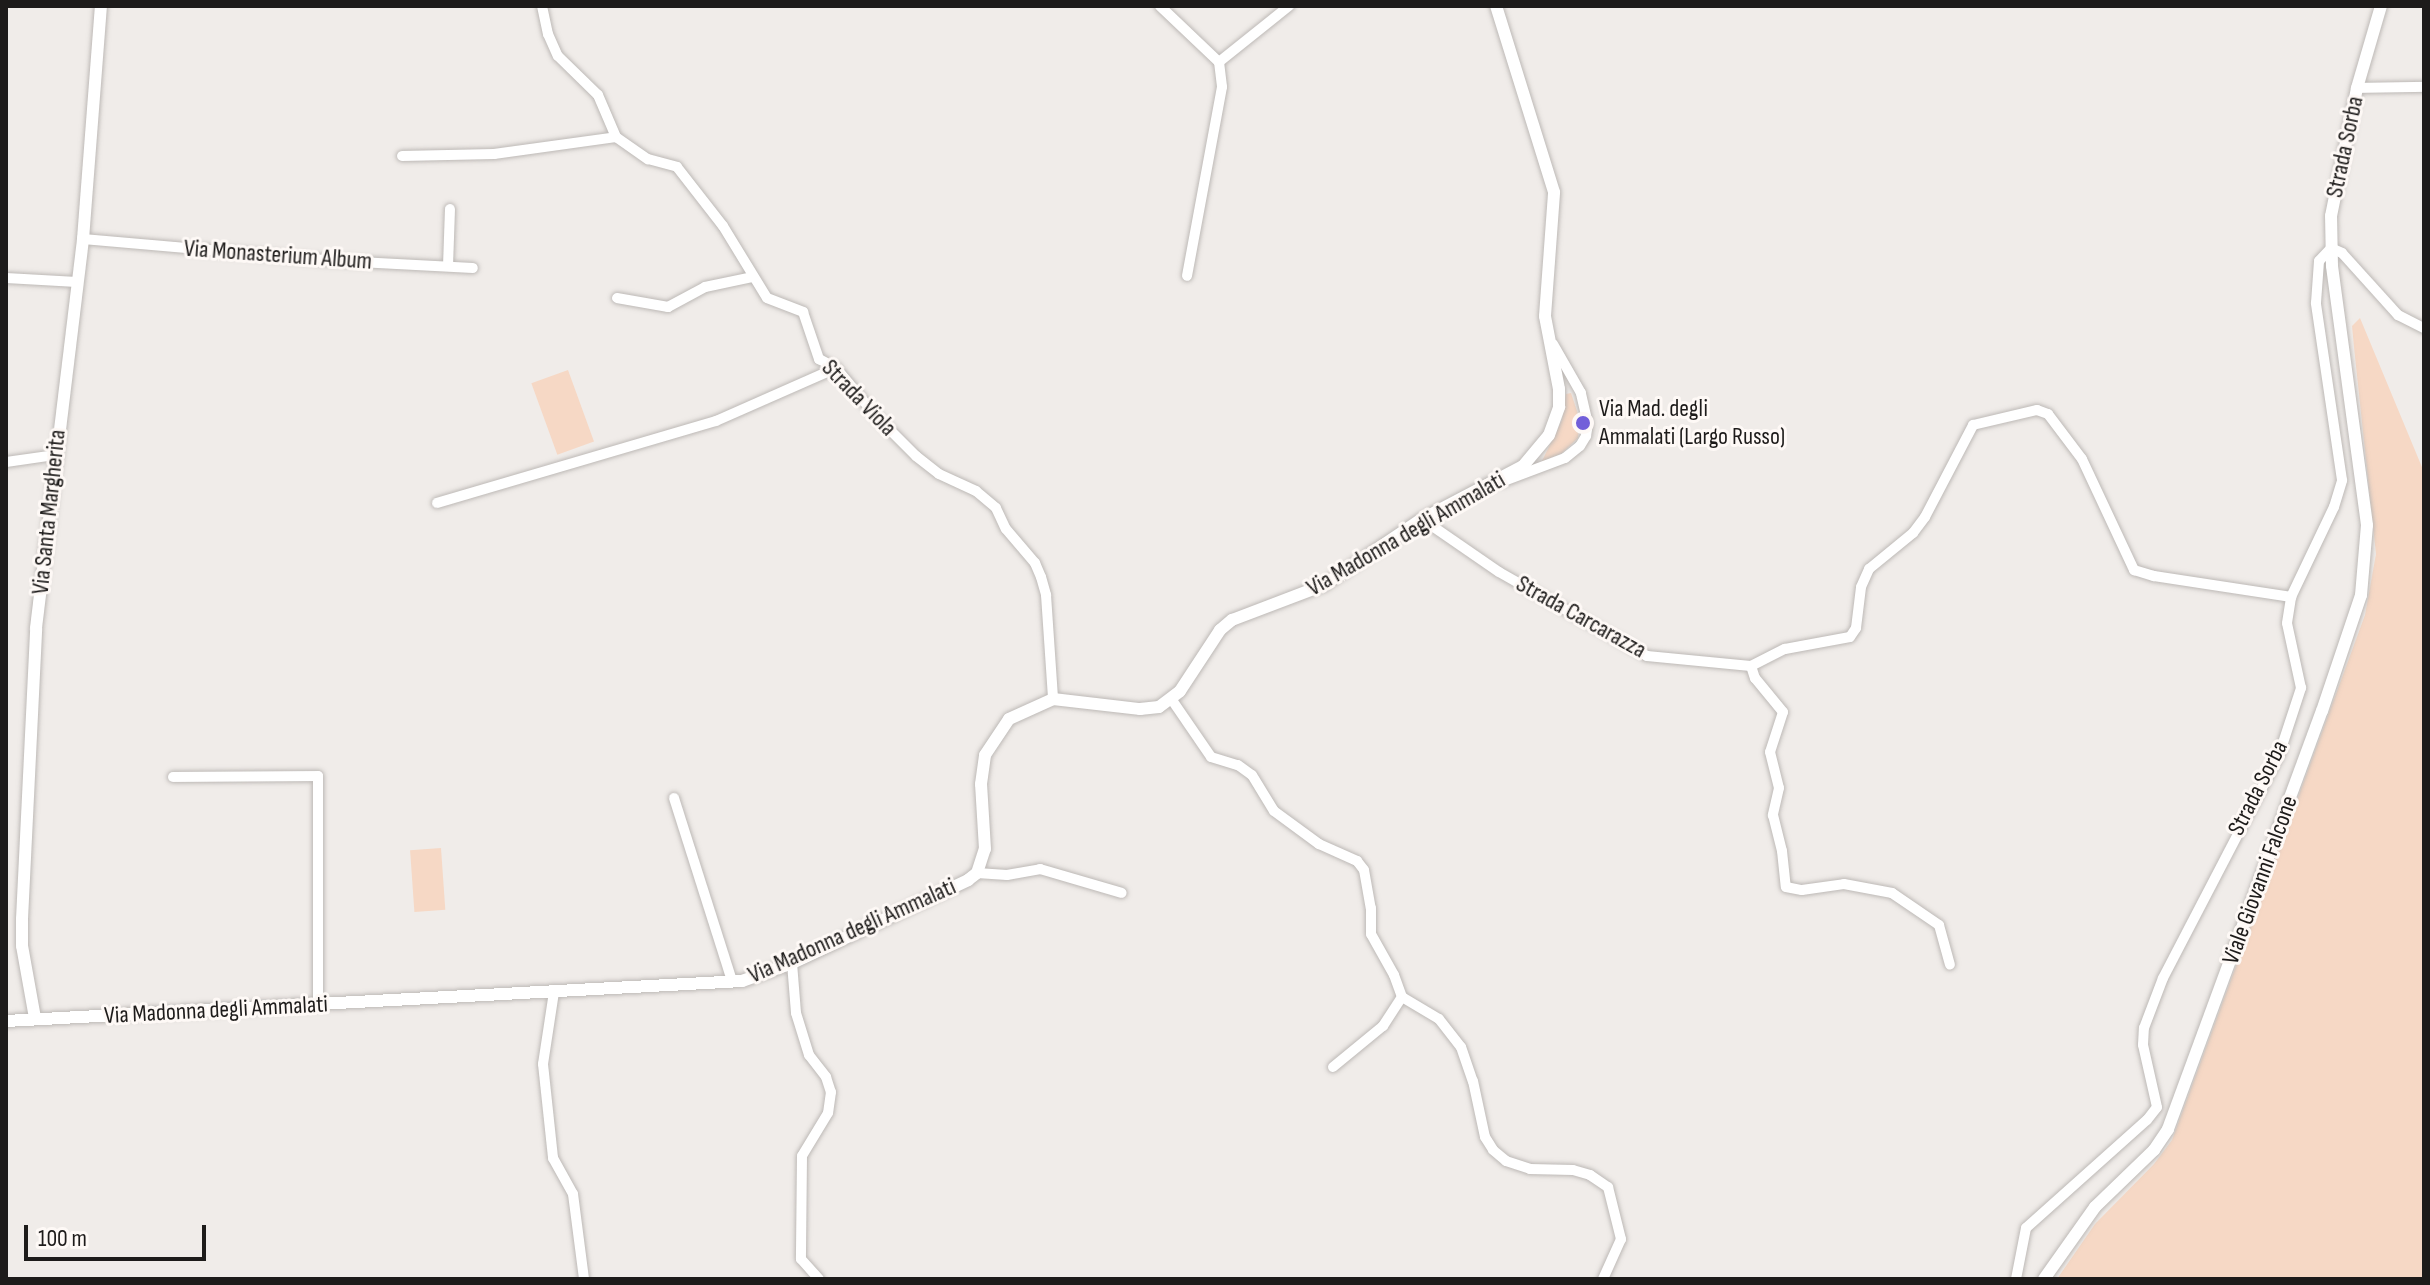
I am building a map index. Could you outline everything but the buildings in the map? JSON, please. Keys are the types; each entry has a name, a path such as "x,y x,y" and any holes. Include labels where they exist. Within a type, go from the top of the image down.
{"street":[{"name":"Via Santa Margherita","path":"35,1018 22,919 36,628 83,239 101,6"},
{"path":"402,156 494,154 616,137 598,95 558,56 548,34 542,6"},
{"path":"1160,6 1219,62 1222,87 1187,276"},
{"path":"1219,62 1289,6"},
{"name":"Via Madonna degli Ammalati","path":"1172,700 1220,630 1232,620 1324,585 1422,519 1523,466 1539,450 1554,423 1559,389 1545,298 1554,192 1496,6"},
{"name":"Strada Sorba","path":"2016,1279 2026,1228 2147,1120 2157,1107 2143,1045 2144,1028 2163,978 2279,755 2301,688 2287,623 2291,597 2334,507 2342,480 2316,303 2319,261 2331,248 2331,216 2357,88 2381,6"},
{"path":"2357,88 2424,87"},
{"name":"Strada Viola","path":"616,137 648,159 677,167 723,226 767,298 803,312 819,359 836,368 876,416 916,456 939,474 976,491 996,508 1006,529 1035,563 1046,595 1053,699"},
{"path":"448,266 450,209"},
{"name":"Via Monasterium Album","path":"83,239 321,260 473,268"},
{"path":"2331,248 2342,253 2398,315 2424,328"},
{"name":"Viale Giovanni Falcone","path":"2044,1279 2095,1207 2154,1150 2168,1129 2322,711 2361,595 2367,525 2331,248"},
{"path":"617,298 668,307 705,287 752,277"},
{"path":"6,278 77,282"},
{"path":"1493,484 1565,458 1580,446 1586,436 1588,424 1581,393 1550,338"},
{"path":"437,503 716,421 836,368"},
{"path":"1950,965 1939,925 1892,893 1844,884 1802,890 1786,887 1782,851 1773,815 1779,788 1770,752 1783,712 1755,678 1751,666 1785,649 1850,637 1856,628 1861,587 1869,569 1918,527 1973,425 2037,410 2048,414 2082,459 2134,570 2154,576 2291,597"},
{"path":"6,462 55,455"},
{"name":"Strada Carcarazza","path":"1422,519 1499,572 1647,656 1751,666"},
{"path":"1053,699 1150,709 1172,700 1211,757 1245,770 1261,785 1274,811 1296,824 1319,844 1357,861 1364,870 1371,908 1371,934 1402,997 1439,1019 1461,1047 1473,1081 1485,1137 1493,1150 1506,1161 1530,1169 1573,1170 1590,1175 1608,1187 1621,1239 1603,1279"},
{"name":"Via Madonna degli Ammalati","path":"6,1021 554,992 754,978 956,887 977,873 986,834 981,784 985,755 998,730 1009,719 1053,699"},
{"path":"173,777 318,776 318,1004"},
{"path":"674,798 732,981"},
{"path":"977,873 1007,875 1040,869 1122,893"},
{"path":"792,963 800,1027 809,1055 826,1077 831,1092 828,1113 802,1156 801,1259 819,1279"},
{"path":"554,992 543,1064 553,1158 573,1194 584,1279"},
{"path":"1333,1067 1383,1026 1402,997"}],"shaded area":[{"path":"2360,318 2424,472 2424,1279 2057,1279 2095,1224 2154,1164 2172,1140 2365,615 2376,554 2352,326"},
{"path":"568,370 594,441 557,455 531,383"},
{"path":"1571,393 1580,420 1578,438 1562,453 1541,463 1562,420 1566,394"},
{"path":"441,848 445,910 414,912 410,850"}],"place":[{"name":"Via Mad. degli Ammalati (Largo Russo)","path":"1583,423"}]}
